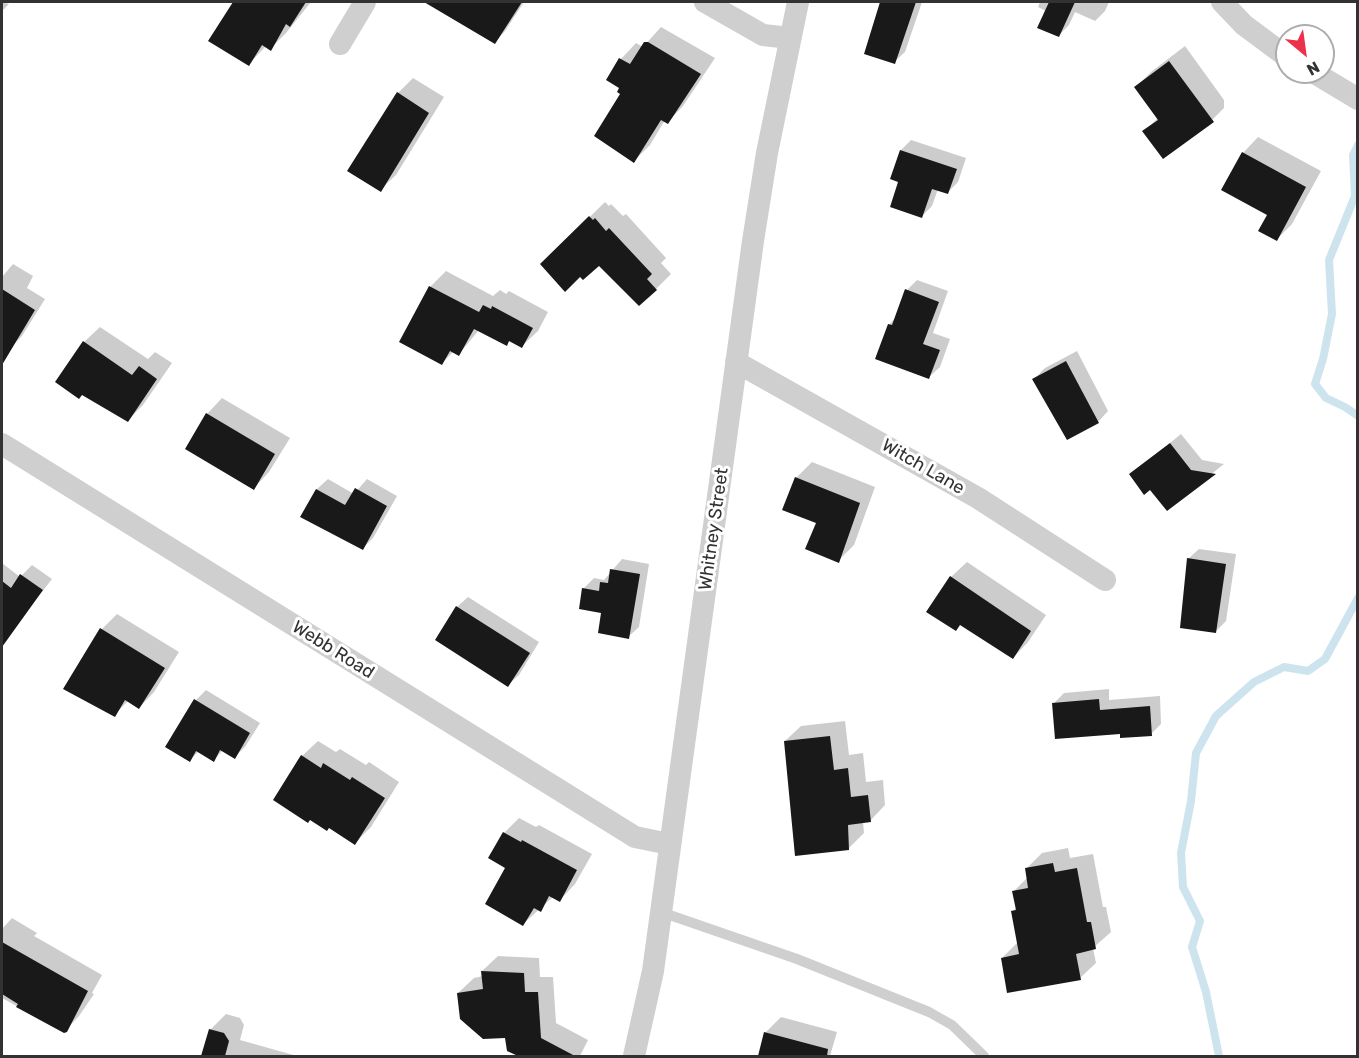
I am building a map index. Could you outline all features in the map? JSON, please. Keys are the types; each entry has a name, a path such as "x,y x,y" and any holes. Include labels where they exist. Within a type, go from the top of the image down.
{"street":[{"path":"339,44 365,2"},
{"path":"705,2 763,35 790,38"},
{"name":"Whitney Street","path":"634,1056 653,971 669,844 715,532 736,362 767,153 798,2"},
{"path":"1222,2 1244,25 1275,48"},
{"path":"1332,84 1358,99"},
{"name":"Witch Lane","path":"736,362 978,498 1105,580"},
{"name":"Webb Road","path":"2,444 635,837 669,844"}],"lane":[{"path":"661,912 797,959 929,1012 952,1025 984,1056"}],"building":[{"path":"233,2 306,2 290,27 286,24 271,51 262,45 249,66 208,41"},
{"path":"424,2 522,2 495,44"},
{"path":"880,2 916,2 895,64 864,54"},
{"path":"1049,2 1075,2 1059,37 1037,28"},
{"path":"644,42 648,42 701,74 668,124 661,120 634,163 594,136 620,94 617,92 619,88 606,80 619,58 630,64"},
{"path":"1169,61 1214,122 1163,159 1142,131 1158,120 1134,87"},
{"path":"397,92 429,113 381,192 347,171"},
{"path":"900,150 957,169 948,194 932,189 922,218 890,207 898,182 890,179"},
{"path":"1242,152 1306,187 1277,241 1258,231 1267,215 1221,190"},
{"path":"589,216 593,220 595,218 606,231 609,228 652,274 647,279 657,290 639,306 599,266 583,280 580,277 565,292 540,264"},
{"path":"429,286 479,312 483,305 491,309 492,306 533,328 522,348 509,341 507,346 474,329 459,356 450,351 442,365 399,342"},
{"path":"2,289 35,310 2,365"},
{"path":"905,289 939,302 923,344 940,350 929,379 875,359 888,324 892,325"},
{"path":"83,341 132,375 139,366 157,379 128,422 82,395 79,399 55,382"},
{"path":"1066,361 1099,423 1067,440 1032,379"},
{"path":"206,413 275,454 254,490 185,449"},
{"path":"1170,443 1191,470 1216,474 1167,511 1150,490 1144,495 1129,474"},
{"path":"795,477 860,503 839,563 805,549 816,523 782,510"},
{"path":"355,488 387,506 363,550 300,517 316,489 345,505"},
{"path":"1187,558 1226,564 1216,633 1180,628"},
{"path":"610,569 640,574 629,639 598,633 601,613 579,609 582,588 599,591 600,582 608,583"},
{"path":"20,574 43,590 2,647 2,581 11,588"},
{"path":"950,576 1031,631 1013,659 960,625 956,631 926,612"},
{"path":"456,606 530,653 508,687 435,640"},
{"path":"100,628 165,668 139,709 125,700 115,717 63,689"},
{"path":"194,699 250,733 235,759 220,750 214,762 196,751 190,762 165,747"},
{"path":"1099,699 1100,710 1150,706 1152,736 1120,738 1120,734 1055,739 1052,703"},
{"path":"830,736 834,770 848,768 851,797 868,795 871,822 848,825 849,850 795,856 784,741"},
{"path":"301,755 321,768 323,763 350,780 352,777 385,798 355,845 329,828 327,831 310,820 308,823 273,800"},
{"path":"503,832 577,870 560,902 549,896 541,912 534,908 523,926 485,904 505,868 488,858"},
{"path":"1053,863 1055,872 1077,868 1087,922 1091,922 1096,949 1076,954 1081,980 1007,993 1001,958 1019,954 1011,911 1016,910 1012,891 1028,888 1025,868"},
{"path":"2,942 88,991 67,1032 64,1033 16,1007 18,1004 2,994"},
{"path":"481,971 524,973 525,992 538,992 541,1038 575,1056 518,1056 507,1051 505,1038 483,1039 460,1019 457,993 483,989"},
{"path":"209,1029 224,1033 229,1041 225,1056 201,1056"},
{"path":"764,1032 828,1049 827,1056 758,1056"}],"waterway":[{"path":"1358,145 1353,155 1355,196 1329,260 1332,314 1323,359 1315,384 1326,398 1358,416"},
{"path":"1219,1056 1206,992 1192,947 1200,921 1183,887 1181,853 1191,801 1196,753 1216,716 1254,682 1284,667 1308,671 1325,659 1358,598"}]}
